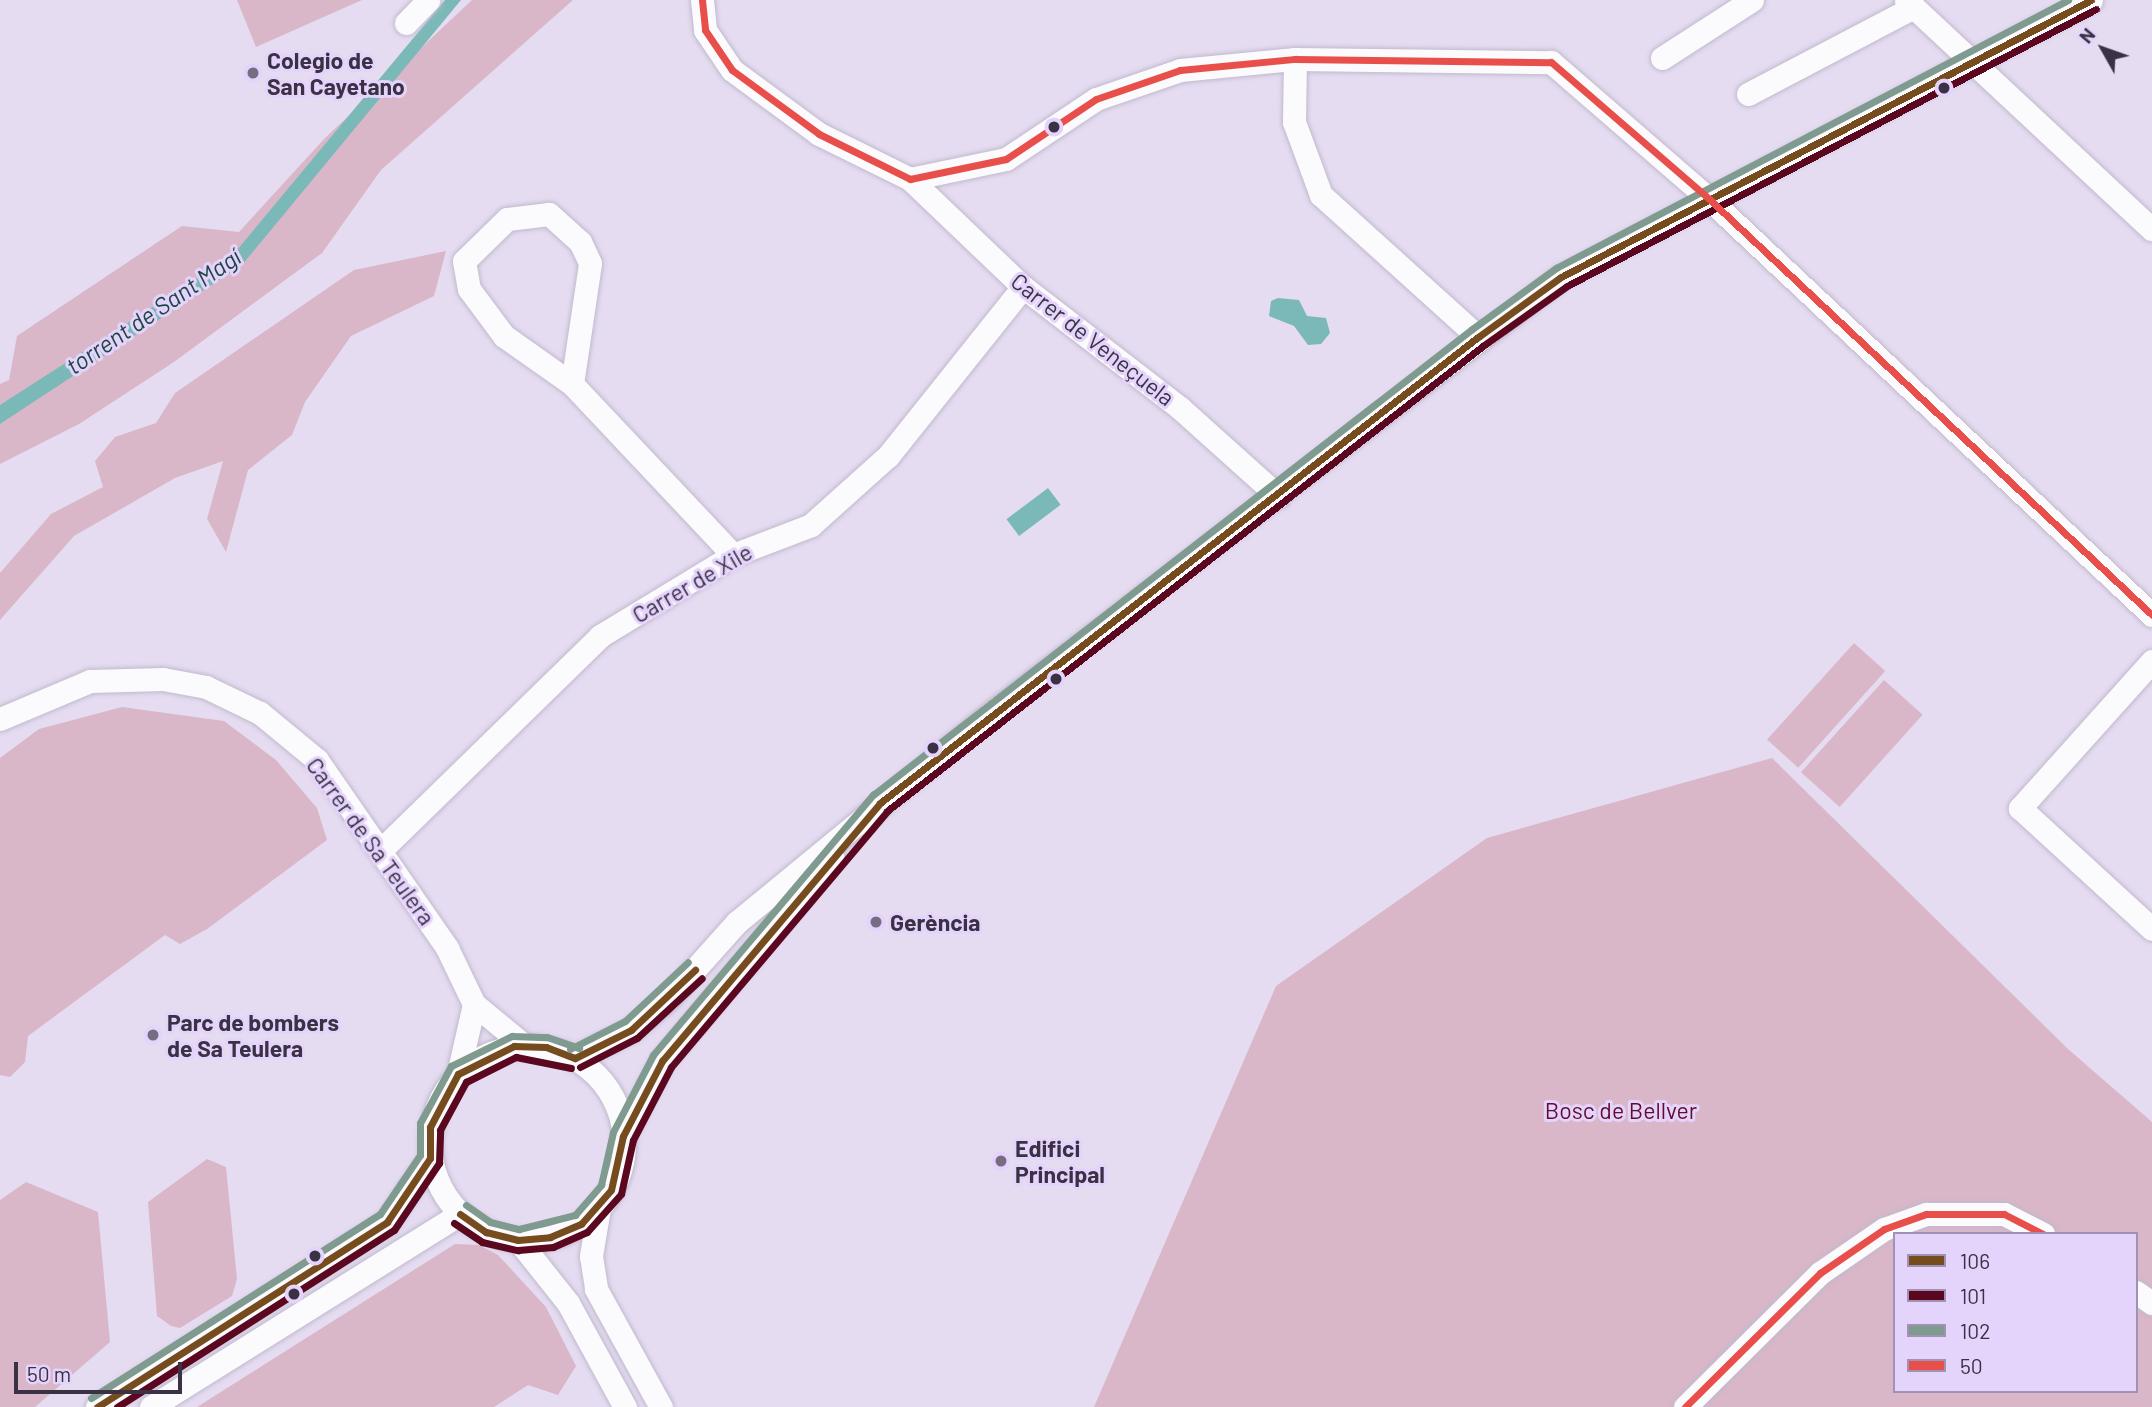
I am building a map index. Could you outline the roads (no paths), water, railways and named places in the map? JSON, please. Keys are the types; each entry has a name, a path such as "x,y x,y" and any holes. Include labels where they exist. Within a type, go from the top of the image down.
{"street":[{"path":"406,23 428,0"},
{"name":"Carrer de Veneçuela","path":"702,0 705,30 732,70 819,134 910,179 1023,287 1180,408 1278,496"},
{"path":"1662,58 1752,0"},
{"path":"575,1058 631,1030 669,998 737,922 880,803 1278,496 1478,337 1561,277 1708,198 1974,66 2091,0"},
{"path":"1748,94 1910,3 1974,66 2152,229"},
{"path":"1295,59 1294,122 1321,195 1478,337"},
{"path":"910,179 1006,159 1096,99 1181,70 1295,59 1551,62 1708,198 2152,615"},
{"path":"572,384 590,263 580,242 549,214 507,219 464,261 468,289 505,336 572,384 733,555"},
{"name":"Carrer de Xile","path":"382,849 600,636 733,555 811,525 888,456 1023,287"},
{"path":"2152,661 2020,808 2152,929"},
{"name":"Carrer de Sa Teulera","path":"0,719 90,681 163,679 206,687 260,713 317,760 382,849 447,948 474,1004 526,1047"},
{"path":"623,1136 662,1061 880,803"},
{"path":"474,1004 458,1074 434,1118 430,1158 440,1188 460,1214 486,1232 518,1240 550,1237 599,1208"},
{"path":"458,1074 483,1056 526,1047 575,1058 600,1079 617,1107 623,1136 620,1172 599,1208 591,1256 596,1289 661,1407"},
{"path":"97,1407 387,1222 430,1158"},
{"path":"151,1407 460,1214"},
{"path":"1685,1407 1820,1273 1884,1229 1926,1214 2004,1214 2039,1232"},
{"path":"518,1240 568,1303 625,1407"}],"water":[{"name":"torrent de Sant Magí","path":"445,0 461,0 242,265 0,424 0,405 232,256"},
{"path":"1278,298 1299,300 1307,316 1326,318 1330,333 1321,344 1308,345 1294,326 1269,316 1271,301"},
{"path":"1048,488 1061,505 1019,536 1006,519"}],"place":[{"name":"Colegio de San Cayetano","path":"253,73"},
{"name":"Gerència","path":"876,922"},
{"name":"Parc de bombers de Sa Teulera","path":"153,1035"},
{"name":"Edifici Principal","path":"1001,1161"}],"park label":[{"name":"Bosc de Bellver","path":"1621,1110"}]}
